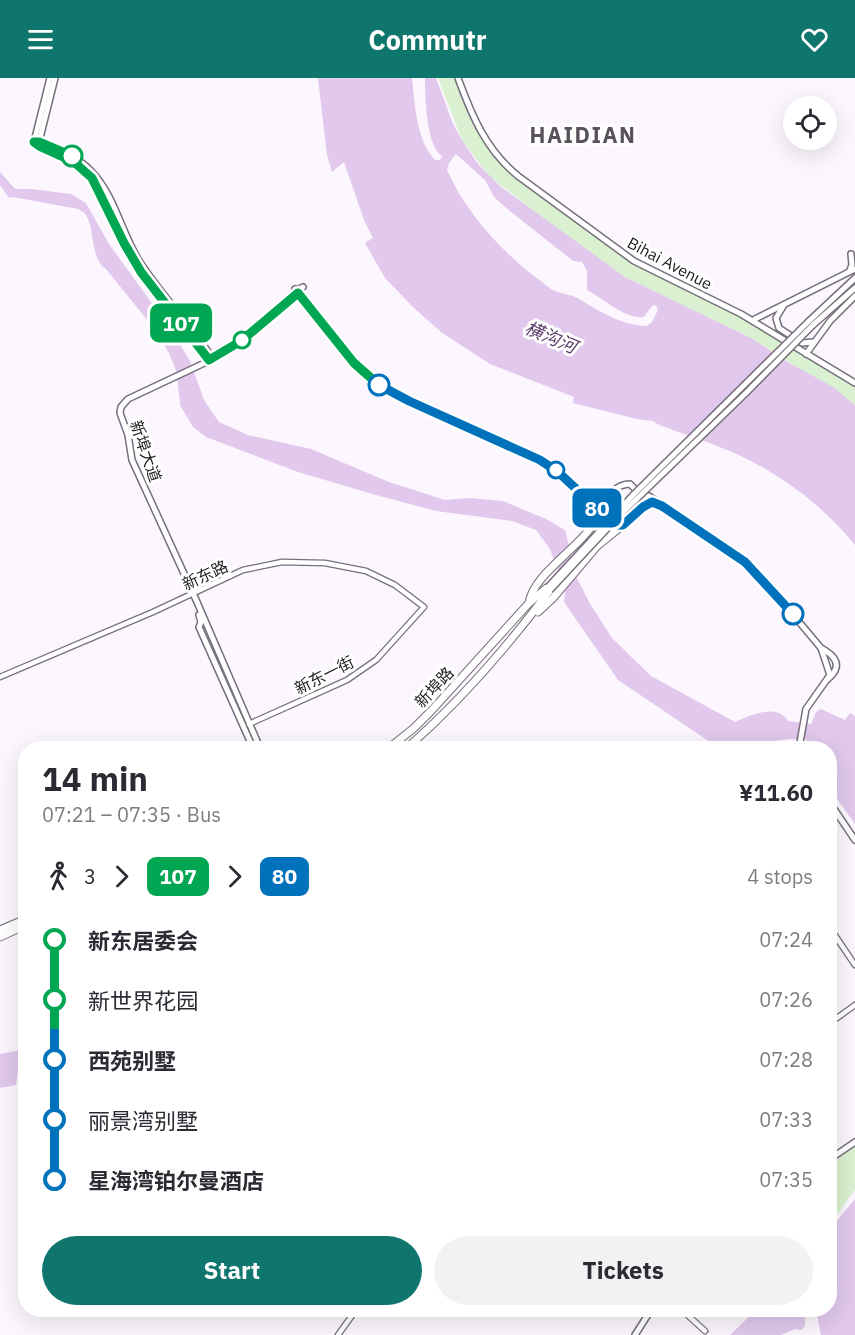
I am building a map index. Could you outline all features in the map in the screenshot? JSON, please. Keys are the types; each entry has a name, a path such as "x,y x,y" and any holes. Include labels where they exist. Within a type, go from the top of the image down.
{"highway":[{"path":"529,603 530,595 597,519 600,510"},
{"path":"529,603 550,592 597,546 623,525"},
{"name":"新埠路","path":"414,741 448,709 550,592"},
{"name":"新埠路","path":"398,741 414,728 529,603"},
{"path":"0,930 18,922"},
{"path":"0,937 18,929"}],"main road":[{"path":"39,144 50,78"},
{"path":"39,144 55,78"},
{"name":"Bihai Avenue","path":"459,78 482,132 514,171 627,255 755,320 807,353"},
{"name":"Bihai Avenue","path":"459,78 470,112 483,137 503,163 518,176 634,261 734,310 855,382"},
{"path":"39,144 74,162 92,178 141,272 210,358"},
{"path":"755,320 852,270 851,254 855,257"},
{"path":"550,592 617,518 746,393 855,278"},
{"path":"811,323 855,288"},
{"name":"新埠大道","path":"257,741 134,465 128,435 120,413 126,400 241,341 296,291 354,363 375,382 409,401 538,459 558,472 600,510"},
{"path":"807,353 835,316 855,296"},
{"path":"785,304 776,318 779,328 804,344 816,339"},
{"path":"643,507 643,497 630,484 622,485 602,502 600,510 615,525 623,525 652,502 662,506"},
{"path":"643,497 649,496 745,562 768,585 838,666 812,699 804,716 800,741"},
{"name":"新埠大道","path":"192,594 201,622 199,627 250,741"},
{"path":"821,648 830,675 827,681"},
{"path":"837,814 855,840"},
{"path":"837,1154 855,1142"},
{"path":"635,1335 647,1317"}],"street":[{"name":"新东路","path":"0,677 243,570 282,562 325,563 366,571 395,585 424,607"},
{"name":"新东一街","path":"249,724 347,680 376,660 424,607"},
{"path":"837,938 855,965"},
{"path":"837,1018 855,1005"},
{"path":"338,1335 351,1317"},
{"path":"690,1317 705,1331"}],"green space":[{"path":"438,78 459,78 476,124 506,165 642,266 717,303 855,384 855,405 753,339 625,277 568,237 489,176 462,140"},
{"path":"855,1145 855,1190 837,1215 837,1157"}],"water":[{"name":"横沟河","path":"318,78 412,78 420,132 429,152 435,160 440,160 442,156 437,151 430,132 425,96 425,78 436,78 453,124 462,140 478,164 501,187 625,277 753,339 786,361 833,387 855,405 855,545 818,506 759,465 653,421 573,403 574,397 490,364 441,332 385,278 365,243 373,238 364,220 344,162 332,172 327,155","holes":["456,154 485,180 494,197 505,207 573,261 582,262 587,271 587,290 622,312 637,317 644,317 652,306 656,305 658,310 652,322 647,326 638,325 612,317 576,297 551,289 524,268 498,244 474,216 447,170 449,163"]},
{"path":"0,172 15,189 71,194 86,203 109,244 172,331 190,361 204,400 219,422 248,435 311,449 389,482 445,500 470,498 503,501 546,519 565,530 577,578 612,638 651,676 735,722 755,714 770,712 783,716 788,721 811,724 816,712 821,709 845,720 850,713 855,716 855,824 837,799 837,741 789,739 709,741 618,680 564,602 565,592 550,549 536,530 512,521 436,511 376,495 298,472 206,437 193,427 180,405 177,373 169,353 153,327 97,258 89,221 85,214 78,209 9,198 0,185"},
{"path":"18,1051 16,1085 0,1088 0,1054"},
{"path":"855,1199 855,1335 821,1335 817,1317 837,1317 837,1221"},
{"path":"749,1317 805,1317 805,1326 802,1330 795,1329 781,1335 730,1335"}],"bus line":[{"name":"107","path":"72,156 34,142 74,162 92,178 141,272 209,360 226,352 241,341 298,293 354,363 379,385"},
{"name":"80","path":"379,385 397,396 540,460 570,482 615,525 623,525 647,504 652,502 662,506 745,562 758,573 793,614"}],"district":[{"name":"HAIDIAN","path":"583,134"}]}
